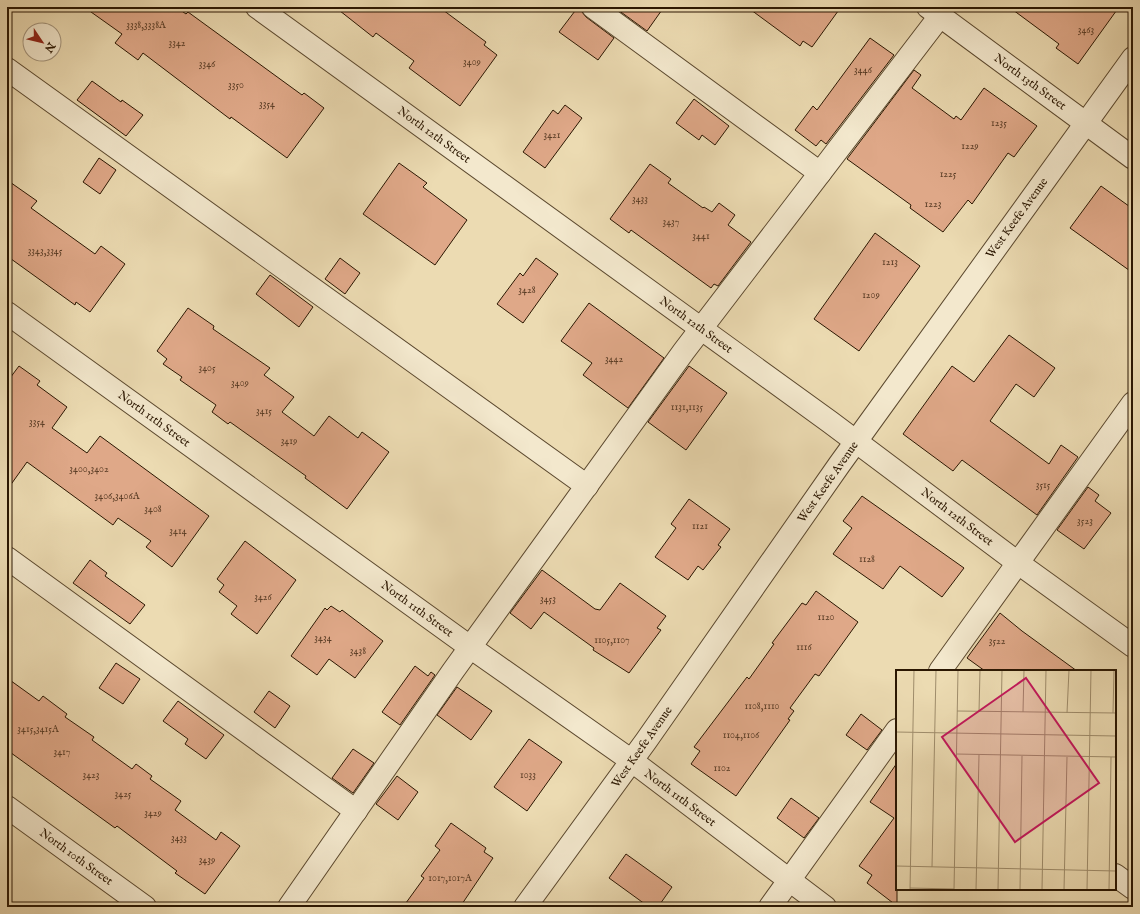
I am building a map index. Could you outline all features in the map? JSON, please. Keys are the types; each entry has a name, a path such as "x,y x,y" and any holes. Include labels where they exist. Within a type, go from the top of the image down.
{"street":[{"name":"North 12th Street","path":"257,7 856,441 1133,646"},
{"path":"593,7 820,173"},
{"path":"289,907 470,647 586,486 701,329 820,173 934,12"},
{"name":"North 13th Street","path":"934,12 1133,158"},
{"name":"West Keefe Avenue","path":"525,907 632,761 856,441 1133,58"},
{"path":"7,69 586,486"},
{"name":"North 11th Street","path":"7,313 470,647 632,761 824,907"},
{"path":"941,670 1133,403"},
{"path":"7,558 356,811"},
{"path":"770,907 896,731"},
{"name":"North 10th Street","path":"7,807 145,907"},
{"path":"1116,876 1133,888"}],"building":[{"path":"84,7 176,7 186,14 188,12 302,95 304,93 324,108 287,158 231,117 230,119 143,53 138,60 115,43 122,34"},
{"path":"335,7 439,7 486,42 484,45 497,55 460,106 409,68 414,61 376,33 373,37"},
{"path":"578,7 581,7 582,12 586,17 614,38 598,60 559,32"},
{"path":"614,7 664,7 647,31"},
{"path":"747,7 841,7 812,47 803,41 800,46"},
{"path":"1009,7 1119,7 1078,64 1056,48 1059,44"},
{"path":"870,38 894,55 826,144 821,140 816,146 795,130 813,106 817,110"},
{"path":"914,70 921,75 912,88 954,119 956,116 961,120 984,88 1037,126 1014,157 1008,153 972,204 968,200 943,232 910,208 911,205 847,159"},
{"path":"92,81 121,102 122,100 143,115 126,136 77,100"},
{"path":"694,99 729,126 715,145 702,135 699,140 676,123"},
{"path":"565,105 582,118 545,168 523,152 553,110 558,114"},
{"path":"99,158 116,170 100,194 83,182"},
{"path":"399,163 427,183 423,187 467,220 435,265 363,214"},
{"path":"650,164 671,179 668,183 703,208 704,207 712,212 719,203 735,215 728,225 751,242 718,286 714,284 711,288 631,230 629,233 610,219"},
{"path":"7,180 37,201 31,208 95,254 101,246 125,264 90,312 76,302 75,305 7,256"},
{"path":"1101,186 1133,209 1133,273 1070,228"},
{"path":"875,233 920,266 859,351 814,319"},
{"path":"340,258 360,273 345,294 325,279"},
{"path":"536,258 558,274 523,323 497,304 520,273 523,276"},
{"path":"270,275 313,307 299,327 256,294"},
{"path":"589,303 664,358 628,408 583,375 592,363 561,341"},
{"path":"188,308 214,326 213,329 270,368 264,375 294,397 282,412 314,436 329,416 358,438 362,432 389,452 347,509 305,478 306,476 230,422 228,424 212,412 216,405 180,380 182,377 163,364 167,359 157,351"},
{"path":"1009,335 1055,368 1034,397 1016,384 990,421 1049,464 1061,445 1078,457 1037,515 962,460 953,471 903,434 952,366 974,382"},
{"path":"19,366 40,381 37,385 67,407 52,428 87,453 100,436 209,516 172,567 146,547 151,541 118,518 113,525 27,462 7,490 7,382"},
{"path":"689,366 727,393 686,450 648,422"},
{"path":"1088,487 1099,495 1095,501 1111,513 1084,549 1057,530"},
{"path":"862,496 964,568 942,597 900,566 883,589 833,554 852,528 843,521"},
{"path":"689,499 730,529 718,545 721,547 703,570 698,566 688,580 655,557 676,528 671,524"},
{"path":"245,541 296,580 257,634 231,614 237,606 219,592 224,585 217,579"},
{"path":"90,560 107,573 105,576 145,605 130,624 73,583"},
{"path":"542,570 595,609 600,610 620,583 666,616 657,628 661,630 629,673 593,650 594,648 544,612 531,629 510,613"},
{"path":"816,591 858,622 819,676 815,674 790,708 794,711 788,719 790,720 736,796 691,764 700,751 694,747 747,677 749,679 774,644 772,643 802,603 806,605"},
{"path":"331,606 340,612 342,610 383,641 355,678 329,659 317,675 291,656 325,608 327,610"},
{"path":"1000,613 1076,670 984,670 967,658"},
{"path":"116,663 140,679 123,704 99,688"},
{"path":"415,666 428,676 431,672 435,675 400,725 382,712"},
{"path":"7,678 39,701 43,696 67,714 65,717 94,737 92,740 132,769 136,764 152,776 150,779 181,801 175,810 216,840 221,832 240,846 205,894 175,873 177,871 117,826 115,828 7,750 11,745 7,743"},
{"path":"457,687 492,711 471,740 437,715"},
{"path":"269,691 290,706 275,728 254,712"},
{"path":"178,701 224,735 206,759 185,744 188,739 163,721"},
{"path":"861,714 882,730 867,750 846,735"},
{"path":"529,739 562,762 527,811 494,787"},
{"path":"353,749 374,763 353,793 332,778"},
{"path":"896,764 897,906 867,883 872,875 859,866 894,818 870,802"},
{"path":"397,776 418,792 398,820 376,804"},
{"path":"791,798 819,818 804,838 777,818"},
{"path":"451,823 486,848 484,852 493,858 460,907 403,907 424,878 421,876 440,850 435,846"},
{"path":"626,854 672,887 658,907 649,907 609,878"}]}
